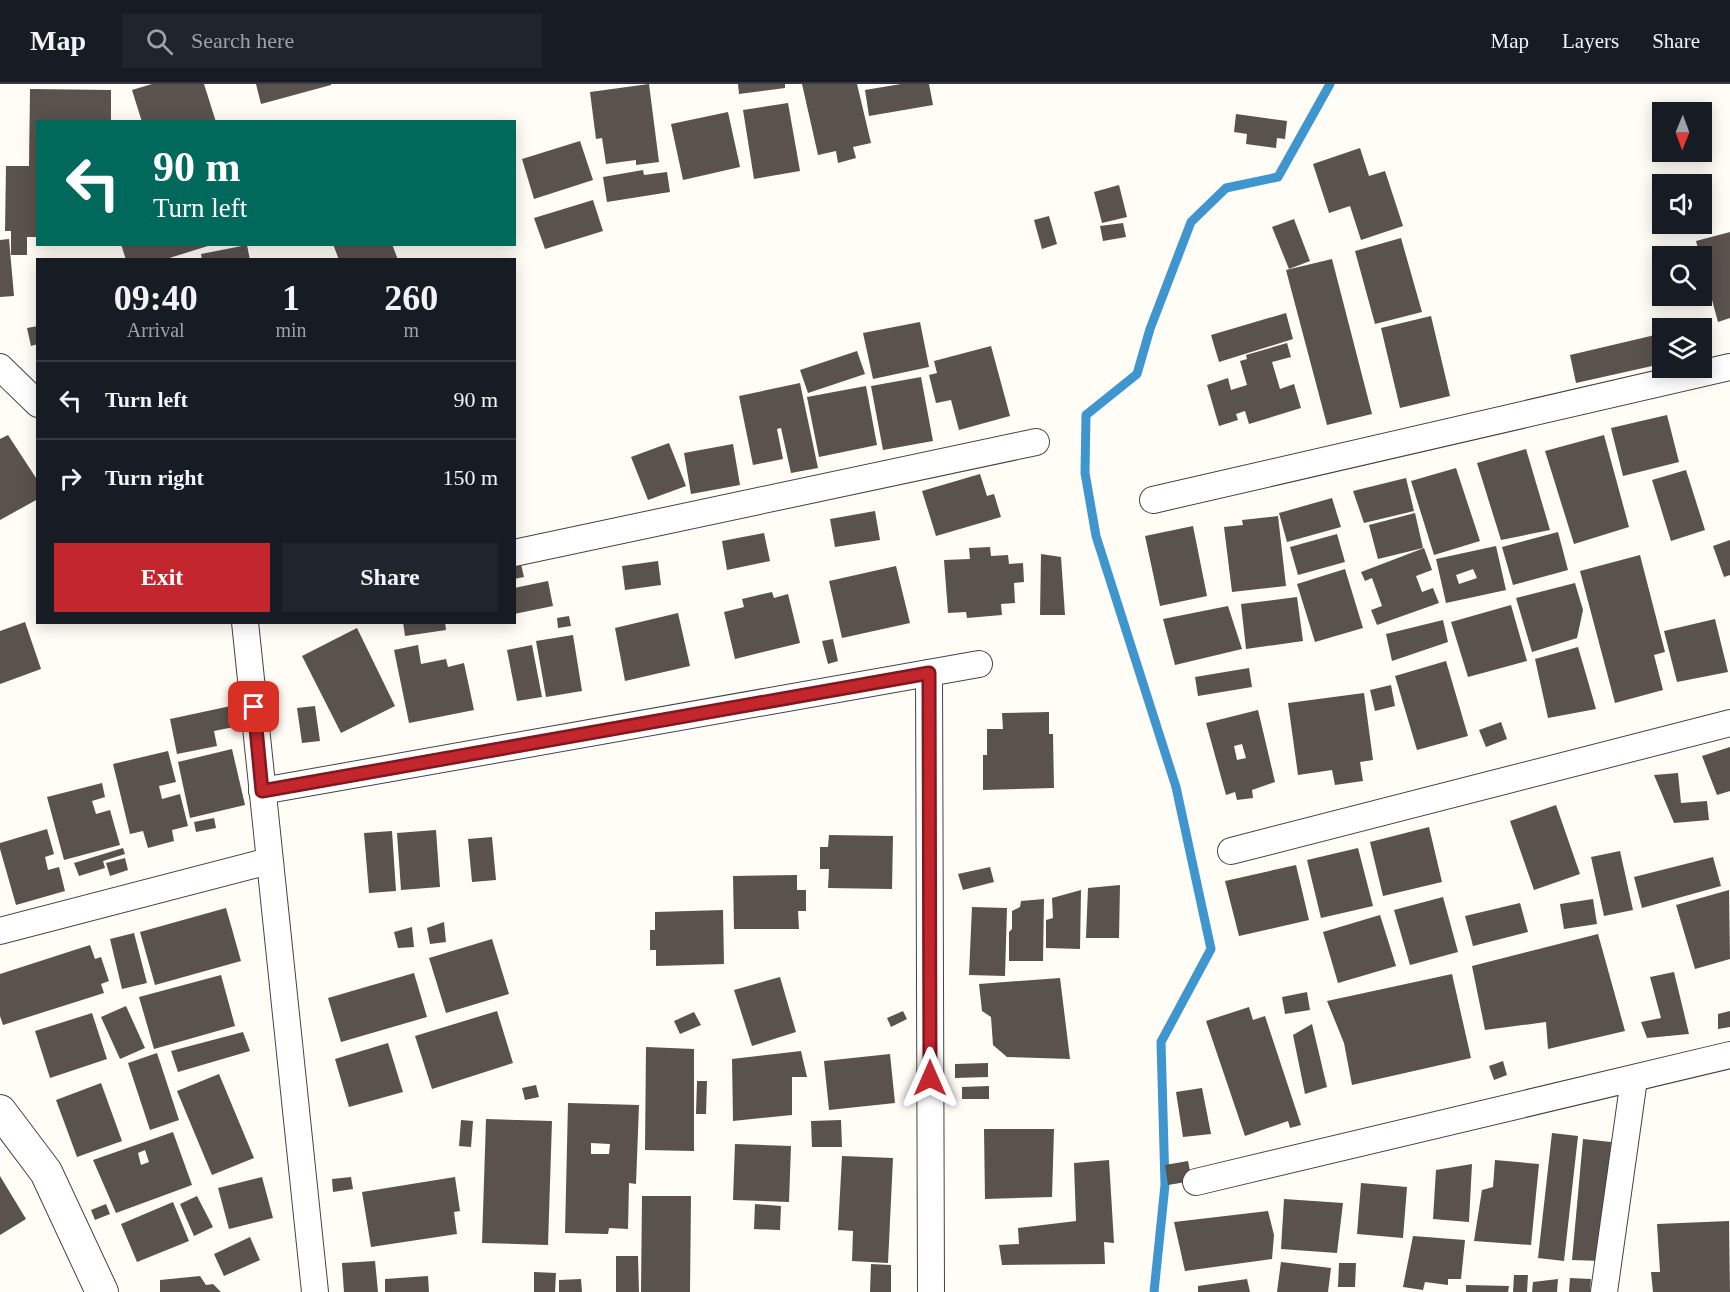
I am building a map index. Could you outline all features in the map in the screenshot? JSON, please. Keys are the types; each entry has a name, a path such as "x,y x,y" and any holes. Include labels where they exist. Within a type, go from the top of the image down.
{"street":[{"path":"0,367 36,402"},
{"path":"1153,500 1730,367"},
{"path":"516,553 1036,442"},
{"path":"245,624 315,1292"},
{"path":"262,791 979,664"},
{"path":"929,673 931,1292"},
{"path":"1231,851 1730,723"},
{"path":"0,931 269,861"},
{"path":"1196,1182 1730,1055"},
{"path":"1604,1292 1634,1079"},
{"path":"0,1111 46,1172 102,1292"}],"building":[{"path":"152,84 204,84 215,120 141,120 132,90"},
{"path":"256,84 331,84 331,85 261,104"},
{"path":"649,84 659,162 636,165 636,160 606,164 602,138 596,139 590,92"},
{"path":"738,84 785,84 785,88 739,94"},
{"path":"802,84 857,84 871,143 853,147 856,158 838,163 836,151 818,155"},
{"path":"901,84 929,84 933,105 869,116 865,90"},
{"path":"30,89 111,90 111,120 36,120 36,237 27,237 27,255 11,255 11,231 5,231 6,166 29,166"},
{"path":"788,103 800,171 754,179 743,110"},
{"path":"728,112 740,167 683,180 671,124"},
{"path":"1236,114 1287,121 1285,139 1277,138 1276,148 1246,144 1247,134 1234,132"},
{"path":"580,141 593,180 534,199 522,159"},
{"path":"1360,148 1369,176 1385,171 1403,226 1361,240 1350,206 1329,213 1313,164"},
{"path":"643,170 644,175 667,172 670,192 607,202 603,177"},
{"path":"1119,185 1127,217 1102,223 1094,192"},
{"path":"593,200 603,231 545,249 534,218"},
{"path":"1049,216 1057,244 1042,249 1034,220"},
{"path":"1294,219 1310,261 1289,269 1272,227"},
{"path":"1123,223 1126,237 1103,241 1100,226"},
{"path":"1730,232 1730,318 1718,322 1712,300 1712,246 1697,246 1696,241"},
{"path":"1401,238 1422,312 1375,324 1355,251"},
{"path":"9,239 14,296 0,297 0,240"},
{"path":"122,246 208,246 169,258 125,258"},
{"path":"247,246 250,258 202,258 201,254"},
{"path":"334,246 393,246 397,258 338,258"},
{"path":"1332,259 1372,414 1327,425 1286,270"},
{"path":"1286,313 1293,339 1219,362 1211,335"},
{"path":"1431,316 1450,396 1400,408 1381,328"},
{"path":"920,322 929,367 873,379 863,333"},
{"path":"36,326 36,345 31,346 27,328"},
{"path":"1652,336 1652,366 1576,383 1570,355"},
{"path":"1287,343 1291,357 1272,362 1280,389 1294,384 1301,408 1249,424 1245,411 1236,414 1238,420 1219,426 1207,385 1228,378 1231,390 1247,385 1240,361 1247,359 1246,355"},
{"path":"991,346 1010,416 959,430 951,400 936,403 929,375 937,373 934,361"},
{"path":"857,351 865,374 808,393 800,370"},
{"path":"921,377 933,441 883,450 871,386"},
{"path":"800,383 818,468 791,473 781,428 777,429 783,459 753,465 739,396"},
{"path":"866,386 877,445 819,457 807,397"},
{"path":"1667,415 1679,462 1623,476 1611,428"},
{"path":"8,435 36,478 36,500 0,520 0,439"},
{"path":"1604,435 1629,527 1574,544 1545,451"},
{"path":"669,443 686,486 648,500 631,457"},
{"path":"733,444 740,485 691,494 684,453"},
{"path":"1526,449 1550,530 1501,540 1477,463"},
{"path":"1456,468 1480,541 1434,555 1411,481"},
{"path":"1686,470 1705,530 1671,541 1652,480"},
{"path":"980,474 987,496 994,494 1001,517 936,536 922,491"},
{"path":"1406,478 1414,511 1364,523 1353,491"},
{"path":"1332,498 1341,527 1287,542 1279,513"},
{"path":"875,511 880,540 835,547 830,519"},
{"path":"1415,513 1423,548 1378,559 1369,525"},
{"path":"1278,516 1286,586 1232,592 1224,527 1243,525 1242,520"},
{"path":"1193,526 1207,596 1160,606 1145,536"},
{"path":"1558,532 1568,570 1513,585 1502,547"},
{"path":"764,533 770,561 727,570 722,541"},
{"path":"1337,534 1345,562 1298,575 1290,547"},
{"path":"1730,540 1730,575 1724,577 1713,546"},
{"path":"1496,546 1506,590 1446,603 1436,559","holes":["1473,569 1477,578 1459,584 1456,575"]},
{"path":"990,547 991,556 1008,555 1009,564 1023,563 1024,582 1014,583 1015,603 1001,604 1002,615 967,618 966,612 948,613 944,560 970,559 969,548"},
{"path":"1424,548 1432,570 1416,576 1422,592 1433,588 1439,603 1377,625 1371,610 1382,606 1372,578 1365,581 1361,572"},
{"path":"1041,554 1061,557 1065,615 1040,615"},
{"path":"1640,555 1665,652 1654,655 1663,690 1615,703 1580,571"},
{"path":"520,560 524,577 516,579 516,561"},
{"path":"658,561 661,585 625,590 622,566"},
{"path":"896,566 910,623 842,638 829,581"},
{"path":"1345,569 1363,628 1315,642 1297,584"},
{"path":"548,581 553,606 516,614 516,588"},
{"path":"1575,583 1583,610 1577,638 1532,652 1516,598"},
{"path":"772,592 774,598 788,594 800,643 735,659 724,612 744,607 742,599"},
{"path":"1297,597 1303,641 1246,649 1241,604"},
{"path":"1511,605 1527,661 1468,677 1451,622"},
{"path":"1228,606 1242,649 1175,665 1163,619"},
{"path":"678,613 690,666 625,681 615,628"},
{"path":"569,616 571,626 558,628 557,618"},
{"path":"1715,619 1728,672 1677,682 1664,631"},
{"path":"1443,620 1448,642 1392,661 1386,634"},
{"path":"25,622 41,669 0,684 0,631"},
{"path":"403,624 445,624 446,630 405,636"},
{"path":"357,628 395,706 341,733 302,656"},
{"path":"573,635 582,691 546,697 536,641"},
{"path":"833,639 838,661 828,664 822,641"},
{"path":"418,645 421,664 446,659 448,667 464,663 474,710 409,723 394,650"},
{"path":"532,645 542,697 517,701 507,650"},
{"path":"1578,647 1596,709 1548,718 1535,659"},
{"path":"1446,661 1468,736 1417,750 1395,676"},
{"path":"1249,668 1252,687 1198,696 1195,677"},
{"path":"1391,685 1395,706 1375,711 1370,690"},
{"path":"1364,693 1373,760 1360,762 1363,781 1335,785 1332,770 1298,775 1288,703"},
{"path":"240,704 244,725 214,731 217,746 177,754 170,719"},
{"path":"315,706 320,741 302,743 297,708"},
{"path":"1258,710 1275,782 1252,790 1253,798 1237,800 1235,792 1226,795 1206,723","holes":["1242,744 1246,758 1237,760 1234,746"]},
{"path":"1049,712 1049,734 1053,734 1054,788 983,790 983,755 987,755 987,729 1003,729 1002,713"},
{"path":"1501,722 1507,739 1486,747 1479,730"},
{"path":"1730,747 1730,791 1717,795 1702,756"},
{"path":"232,749 245,805 190,818 178,762"},
{"path":"168,751 176,782 159,786 162,799 180,794 188,826 172,830 174,841 148,848 143,831 130,834 113,764"},
{"path":"1678,773 1681,803 1707,801 1709,820 1674,823 1654,775"},
{"path":"102,783 105,797 92,801 96,814 110,810 120,845 64,860 47,797"},
{"path":"1556,805 1580,874 1534,890 1510,821"},
{"path":"214,818 216,828 196,832 194,822"},
{"path":"1429,827 1442,882 1383,896 1370,842"},
{"path":"47,829 54,854 45,857 48,870 59,867 65,891 16,905 0,843"},
{"path":"436,830 440,887 401,890 397,833"},
{"path":"392,831 396,891 369,893 364,833"},
{"path":"829,835 893,836 892,889 828,888 829,869 820,869 820,847 828,847"},
{"path":"492,837 496,880 472,882 468,839"},
{"path":"123,848 125,854 103,861 105,868 79,876 74,863"},
{"path":"1358,848 1373,906 1321,918 1307,860"},
{"path":"1620,851 1633,910 1604,916 1591,857"},
{"path":"1713,857 1721,886 1642,908 1634,877"},
{"path":"125,858 128,870 110,876 106,863"},
{"path":"1296,865 1309,920 1239,936 1225,881"},
{"path":"990,867 994,882 963,890 958,874"},
{"path":"797,875 797,890 806,890 806,911 798,911 799,929 734,929 733,876"},
{"path":"1120,885 1119,938 1086,938 1088,888"},
{"path":"1081,890 1080,949 1046,948 1046,920 1053,918 1052,898"},
{"path":"1729,890 1730,959 1695,969 1676,905"},
{"path":"1443,897 1458,952 1410,965 1394,910"},
{"path":"1044,899 1043,961 1009,961 1012,911 1020,907 1021,901"},
{"path":"1593,899 1597,924 1564,929 1560,904"},
{"path":"1520,903 1528,932 1473,946 1465,916"},
{"path":"972,907 1007,908 1005,976 969,975"},
{"path":"226,908 241,961 155,985 140,932"},
{"path":"723,910 724,964 656,966 656,950 650,950 650,930 655,930 655,912"},
{"path":"1380,915 1396,966 1338,983 1323,932"},
{"path":"444,922 446,942 430,944 427,928"},
{"path":"412,927 414,947 398,948 394,932"},
{"path":"134,933 147,983 122,989 110,939"},
{"path":"1598,934 1625,1031 1548,1049 1546,1022 1485,1030 1472,966"},
{"path":"492,939 509,994 446,1013 429,958"},
{"path":"90,945 95,959 101,957 109,981 101,984 104,993 3,1025 0,1016 0,974"},
{"path":"1674,972 1689,1034 1647,1038 1641,1022 1661,1018 1650,977"},
{"path":"414,973 427,1017 341,1042 328,998"},
{"path":"1452,974 1471,1058 1352,1085 1344,1043 1327,1001"},
{"path":"221,975 235,1026 154,1049 139,997"},
{"path":"780,977 796,1032 752,1046 734,990"},
{"path":"1060,978 1070,1059 1007,1057 993,1045 991,1017 982,1011 979,984"},
{"path":"1307,992 1310,1010 1285,1014 1282,997"},
{"path":"126,1006 145,1048 120,1059 101,1017"},
{"path":"1249,1007 1253,1020 1265,1016 1301,1125 1290,1128 1288,1121 1245,1136 1206,1021"},
{"path":"497,1011 513,1063 432,1089 415,1036"},
{"path":"903,1011 907,1019 891,1027 887,1018"},
{"path":"1730,1011 1730,1027 1718,1029 1718,1014"},
{"path":"694,1012 701,1025 680,1034 674,1021"},
{"path":"92,1013 107,1059 50,1078 35,1031"},
{"path":"1312,1024 1327,1087 1305,1094 1293,1035"},
{"path":"243,1032 250,1051 178,1072 171,1051"},
{"path":"388,1043 403,1092 349,1107 335,1059"},
{"path":"646,1047 694,1049 694,1151 645,1150"},
{"path":"801,1051 807,1077 792,1077 792,1115 733,1121 732,1059"},
{"path":"157,1053 179,1120 150,1130 128,1063"},
{"path":"890,1054 895,1103 829,1110 824,1061"},
{"path":"1503,1061 1507,1075 1494,1080 1489,1066"},
{"path":"988,1063 988,1077 955,1078 955,1064"},
{"path":"219,1074 254,1158 212,1175 177,1091"},
{"path":"697,1081 707,1081 706,1114 696,1114"},
{"path":"101,1083 122,1141 77,1157 56,1100"},
{"path":"536,1085 539,1097 525,1100 522,1088"},
{"path":"989,1086 989,1099 962,1099 962,1087"},
{"path":"1202,1088 1211,1134 1183,1137 1176,1092"},
{"path":"568,1103 639,1105 636,1184 629,1183 628,1229 609,1228 608,1234 565,1233","holes":["591,1143 610,1144 609,1154 591,1154"]},
{"path":"486,1119 552,1121 548,1245 482,1243"},
{"path":"461,1120 473,1121 471,1147 459,1146"},
{"path":"841,1120 842,1147 812,1147 811,1121"},
{"path":"984,1129 1054,1129 1052,1197 985,1199"},
{"path":"173,1132 192,1185 116,1213 93,1160","holes":["145,1150 149,1162 141,1165 138,1153"]},
{"path":"1552,1133 1578,1136 1564,1261 1538,1258"},
{"path":"1583,1139 1611,1142 1602,1261 1572,1260"},
{"path":"735,1144 791,1146 789,1202 733,1200"},
{"path":"842,1156 893,1158 888,1263 852,1261 853,1231 838,1230"},
{"path":"1109,1160 1114,1243 1104,1242 1105,1264 1002,1265 999,1245 1019,1244 1018,1228 1076,1221 1074,1163"},
{"path":"1495,1160 1539,1164 1531,1245 1474,1241 1482,1190 1493,1187"},
{"path":"1188,1161 1192,1181 1168,1185 1165,1165"},
{"path":"1472,1164 1469,1222 1433,1219 1436,1170"},
{"path":"0,1176 26,1219 0,1235"},
{"path":"262,1177 273,1218 229,1229 218,1188"},
{"path":"351,1177 353,1189 333,1192 332,1179"},
{"path":"455,1177 460,1211 454,1212 457,1234 371,1247 362,1192"},
{"path":"1361,1183 1407,1187 1403,1238 1357,1234"},
{"path":"197,1196 213,1227 194,1236 180,1204"},
{"path":"642,1196 691,1196 690,1292 641,1292"},
{"path":"1284,1199 1343,1203 1337,1253 1281,1249"},
{"path":"173,1202 189,1241 137,1262 121,1224"},
{"path":"106,1204 110,1214 95,1220 91,1210"},
{"path":"755,1204 781,1206 780,1230 754,1229"},
{"path":"1268,1211 1274,1235 1272,1259 1185,1271 1174,1222"},
{"path":"1729,1221 1730,1292 1653,1292 1651,1272 1660,1272 1657,1224"},
{"path":"1413,1236 1465,1240 1461,1279 1448,1279 1448,1285 1425,1282 1423,1290 1403,1287"},
{"path":"250,1237 260,1260 224,1276 214,1254"},
{"path":"616,1256 638,1256 639,1292 616,1292"},
{"path":"375,1261 378,1292 344,1292 342,1263"},
{"path":"1281,1262 1331,1268 1328,1292 1277,1292"},
{"path":"1339,1263 1356,1263 1355,1287 1338,1287"},
{"path":"871,1264 891,1265 891,1292 870,1292"},
{"path":"534,1272 556,1273 555,1292 534,1292"},
{"path":"1514,1275 1528,1275 1527,1292 1513,1292"},
{"path":"200,1276 206,1285 213,1284 221,1292 160,1292 160,1280"},
{"path":"428,1276 429,1292 385,1292 385,1279"},
{"path":"1570,1278 1591,1279 1590,1292 1569,1292"},
{"path":"581,1279 582,1292 559,1292 559,1280"},
{"path":"1247,1279 1250,1292 1198,1292 1198,1286"},
{"path":"1558,1279 1557,1292 1532,1292 1533,1282"},
{"path":"1466,1285 1509,1286 1508,1292 1466,1292"}],"waterway":[{"path":"1154,1292 1165,1185 1161,1042 1211,949 1176,787 1096,536 1085,473 1086,415 1137,374 1150,329 1191,222 1226,188 1278,177 1330,84"}],"route":[{"path":"254,707 262,791 929,673 930,1078"}]}
